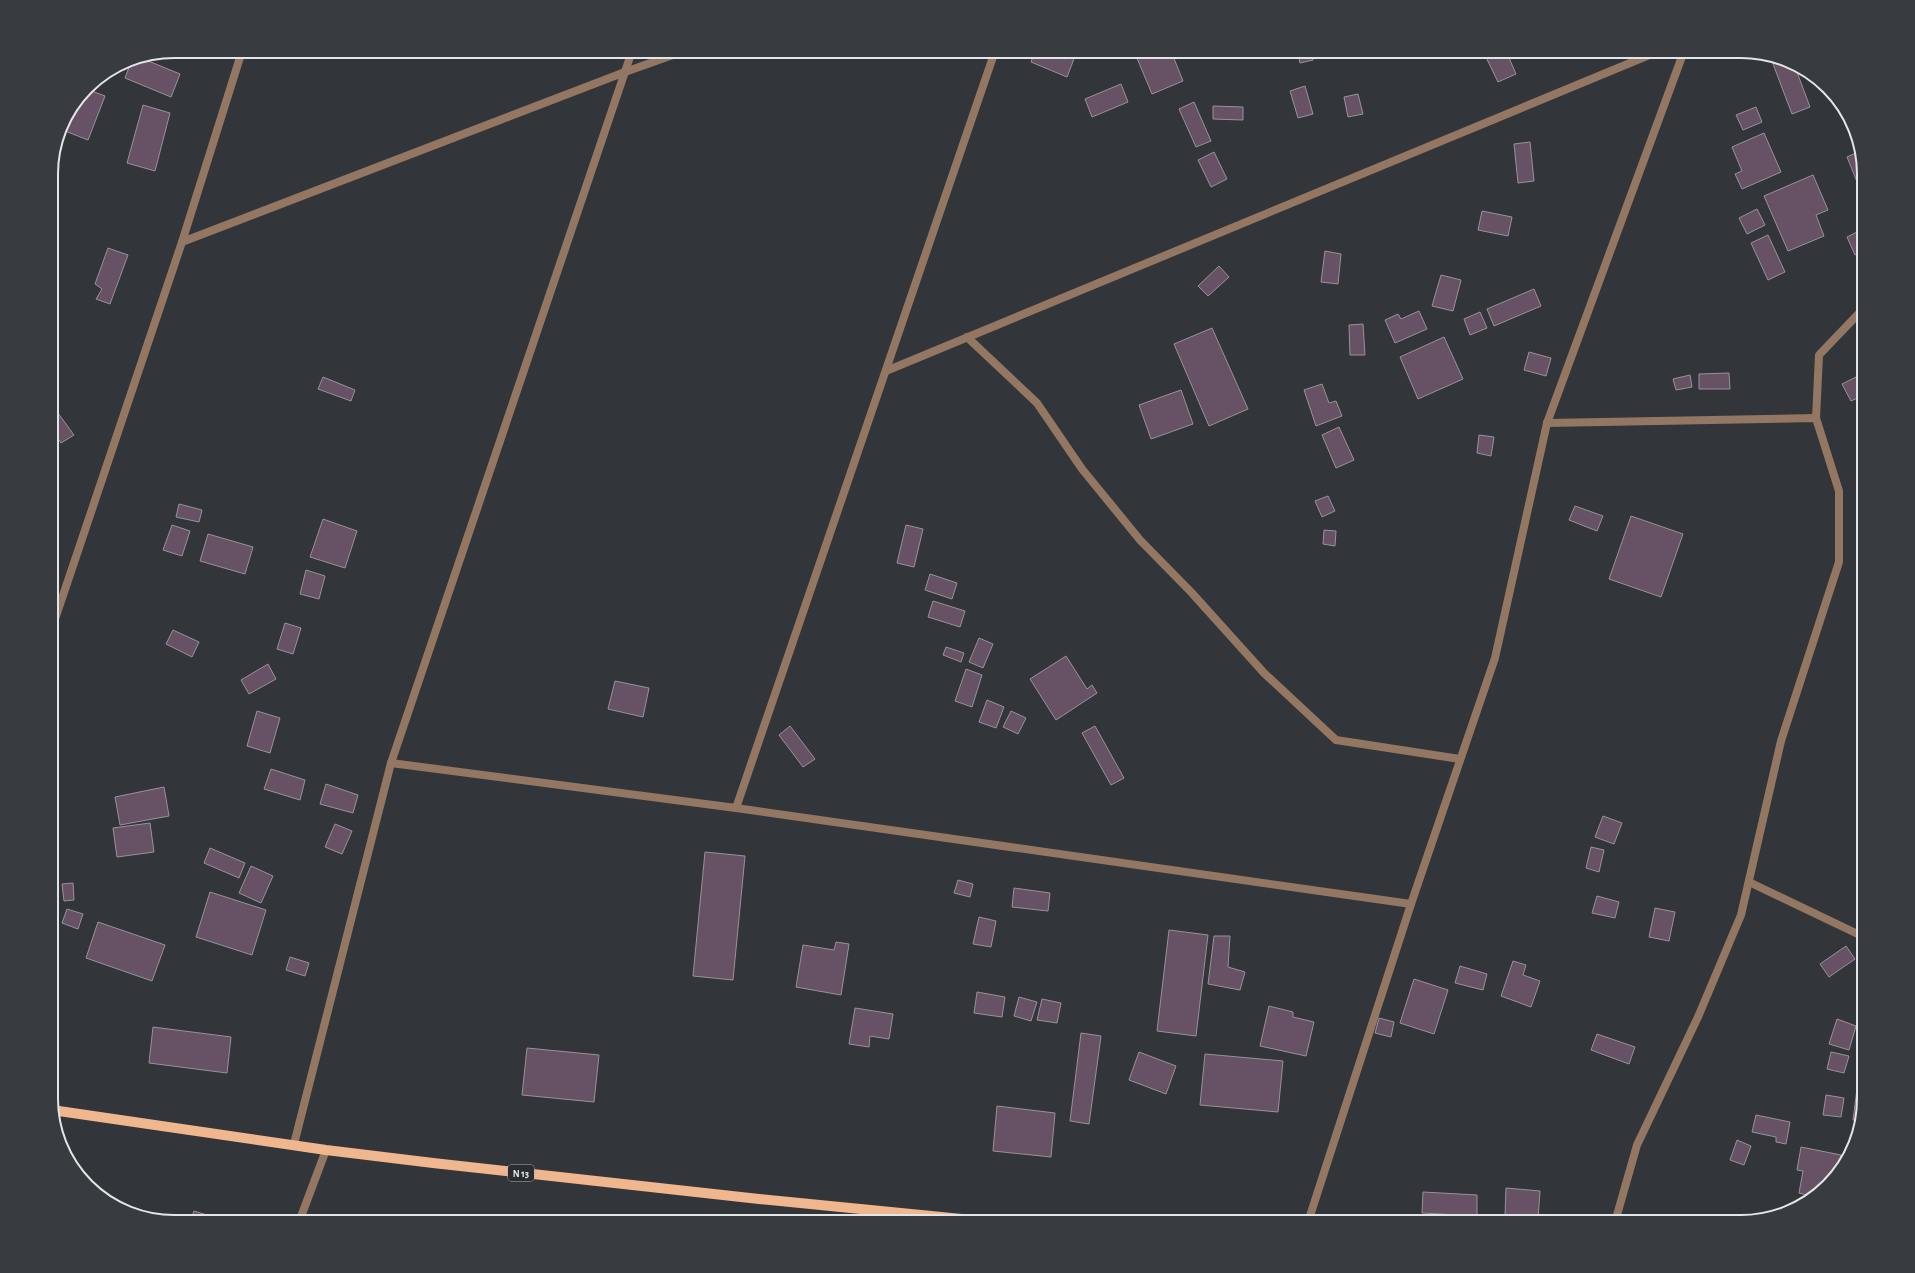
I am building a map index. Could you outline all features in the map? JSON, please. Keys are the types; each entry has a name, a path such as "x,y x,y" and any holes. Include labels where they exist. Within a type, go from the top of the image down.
{"main road":[{"name":"N 13","path":"59,1111 294,1144 326,1150 759,1200 918,1215"}],"street":[{"path":"58,610 182,242 240,58"},
{"path":"294,1144 391,763 630,58"},
{"path":"182,242 664,58"},
{"path":"736,808 993,58"},
{"path":"886,371 1642,58"},
{"path":"1310,1215 1411,904 1495,658 1547,423 1681,58"},
{"path":"1617,1215 1637,1145 1701,1009 1741,915 1782,741 1839,562 1839,491 1816,418 1819,355 1857,315"},
{"path":"967,337 1037,402 1082,470 1140,540 1191,592 1264,673 1336,740 1460,759"},
{"path":"1547,423 1816,418"},
{"path":"391,763 736,808 1411,904"},
{"path":"1748,882 1857,934"},
{"path":"302,1215 326,1150"}],"building":[{"path":"1032,58 1074,58 1067,77 1031,62"},
{"path":"1137,58 1174,58 1183,81 1152,94"},
{"path":"1299,58 1313,58 1313,60 1300,63"},
{"path":"1486,58 1509,58 1516,74 1498,82"},
{"path":"148,61 180,74 171,97 125,78 129,67"},
{"path":"1772,62 1797,73 1810,107 1792,114"},
{"path":"1121,84 1128,102 1092,117 1085,99"},
{"path":"1305,86 1313,114 1298,118 1290,91"},
{"path":"93,91 105,96 88,140 66,131 77,109"},
{"path":"1358,94 1363,114 1348,117 1344,97"},
{"path":"1194,102 1211,141 1196,147 1179,109"},
{"path":"143,105 170,113 155,171 127,163"},
{"path":"1213,106 1243,107 1243,120 1213,119"},
{"path":"1756,107 1762,122 1743,130 1736,115"},
{"path":"1764,133 1781,172 1742,189 1735,174 1742,171 1732,147"},
{"path":"1530,142 1534,181 1518,183 1514,144"},
{"path":"1214,152 1227,179 1211,187 1198,160"},
{"path":"1855,153 1857,182 1847,157"},
{"path":"1813,175 1828,210 1816,215 1824,236 1788,251 1764,196"},
{"path":"1757,209 1765,225 1747,234 1739,218"},
{"path":"1482,211 1512,217 1508,236 1478,230"},
{"path":"1857,232 1857,254 1855,255 1847,237"},
{"path":"1768,235 1785,272 1768,280 1751,243"},
{"path":"108,248 128,255 110,304 96,299 102,289 95,284"},
{"path":"1325,251 1341,254 1338,284 1321,282"},
{"path":"1219,266 1229,277 1208,296 1198,286"},
{"path":"1441,275 1461,280 1453,311 1432,306"},
{"path":"1534,289 1541,306 1494,326 1487,309"},
{"path":"1419,311 1427,329 1395,343 1385,320 1398,314 1401,319"},
{"path":"1480,312 1487,328 1470,335 1464,319"},
{"path":"1363,324 1365,355 1350,355 1349,325"},
{"path":"1212,328 1248,409 1209,426 1174,344"},
{"path":"1444,337 1463,379 1418,399 1400,357"},
{"path":"1529,352 1551,358 1546,376 1524,370"},
{"path":"1729,373 1730,389 1699,389 1699,374"},
{"path":"1690,375 1692,387 1676,390 1673,379"},
{"path":"323,377 355,390 351,401 318,389"},
{"path":"1856,377 1857,398 1851,401 1842,384"},
{"path":"1322,384 1329,403 1336,401 1342,416 1316,426 1304,390"},
{"path":"1181,390 1193,424 1151,439 1139,405"},
{"path":"58,413 74,435 61,443 58,438"},
{"path":"1339,427 1354,460 1336,468 1322,435"},
{"path":"1479,435 1494,437 1491,456 1477,453"},
{"path":"1328,496 1335,511 1322,517 1315,501"},
{"path":"179,504 202,510 199,522 176,517"},
{"path":"1575,506 1603,516 1597,531 1569,520"},
{"path":"1631,516 1683,534 1661,597 1609,579"},
{"path":"323,519 357,531 345,568 310,557"},
{"path":"172,525 190,531 182,556 163,550"},
{"path":"906,525 923,529 914,567 897,563"},
{"path":"1324,530 1336,531 1335,546 1323,544"},
{"path":"208,534 253,547 245,574 200,561"},
{"path":"306,570 325,576 319,599 300,594"},
{"path":"930,574 957,583 952,599 925,590"},
{"path":"933,601 965,611 960,627 928,617"},
{"path":"285,623 301,628 293,654 277,649"},
{"path":"173,630 199,642 192,657 166,644"},
{"path":"979,638 993,644 983,668 969,662"},
{"path":"946,647 964,653 961,662 943,655"},
{"path":"1066,656 1087,689 1092,685 1097,693 1056,720 1030,679"},
{"path":"268,664 276,679 249,694 241,680"},
{"path":"966,669 982,675 972,707 955,701"},
{"path":"615,681 649,688 643,717 608,709"},
{"path":"987,700 1004,707 996,728 979,722"},
{"path":"257,711 280,718 270,753 247,746"},
{"path":"1011,711 1026,718 1018,734 1003,727"},
{"path":"790,726 815,759 803,767 779,735"},
{"path":"1095,726 1124,778 1111,785 1082,733"},
{"path":"271,769 305,780 300,800 264,789"},
{"path":"326,784 358,795 353,813 320,804"},
{"path":"164,787 169,816 120,825 115,797"},
{"path":"1603,816 1622,823 1614,844 1595,837"},
{"path":"150,823 154,852 117,857 113,828"},
{"path":"335,824 352,831 342,854 325,847"},
{"path":"1591,847 1604,850 1599,872 1586,868"},
{"path":"210,848 245,863 239,878 204,863"},
{"path":"705,852 745,856 733,980 693,976"},
{"path":"251,866 273,876 261,903 239,893"},
{"path":"958,880 973,884 970,897 954,893"},
{"path":"73,883 74,900 64,901 62,884"},
{"path":"1014,888 1050,893 1048,911 1012,907"},
{"path":"210,892 266,910 252,955 196,937"},
{"path":"1597,896 1619,902 1615,918 1592,913"},
{"path":"1655,908 1675,912 1669,941 1649,937"},
{"path":"67,909 83,914 78,929 62,923"},
{"path":"979,917 996,921 991,947 973,944"},
{"path":"98,922 165,945 152,981 86,958"},
{"path":"1169,930 1208,935 1196,1036 1157,1031"},
{"path":"1214,936 1230,936 1228,967 1245,972 1240,990 1208,984"},
{"path":"836,942 849,944 841,995 796,987 803,945 834,950"},
{"path":"1846,946 1855,959 1829,977 1820,964"},
{"path":"290,957 309,963 305,976 286,970"},
{"path":"1513,961 1526,965 1523,975 1540,981 1531,1007 1501,996"},
{"path":"1460,966 1487,974 1483,990 1455,983"},
{"path":"1414,979 1448,990 1434,1034 1400,1023"},
{"path":"977,992 1005,997 1002,1017 974,1013"},
{"path":"1019,997 1037,1002 1031,1021 1014,1016"},
{"path":"1042,999 1061,1003 1057,1023 1037,1020"},
{"path":"1269,1006 1293,1012 1293,1017 1314,1022 1306,1056 1260,1046"},
{"path":"855,1008 893,1014 889,1039 870,1036 869,1047 849,1044"},
{"path":"1379,1018 1394,1022 1391,1037 1375,1033"},
{"path":"1837,1019 1856,1026 1849,1050 1829,1044"},
{"path":"153,1027 231,1037 227,1073 149,1063"},
{"path":"1081,1033 1101,1036 1089,1124 1070,1121"},
{"path":"1597,1034 1635,1047 1629,1064 1591,1050"},
{"path":"527,1048 599,1055 594,1102 522,1095"},
{"path":"1139,1052 1176,1066 1166,1094 1129,1080"},
{"path":"1831,1052 1849,1056 1844,1073 1827,1069"},
{"path":"1205,1054 1283,1061 1278,1112 1200,1105"},
{"path":"1857,1089 1856,1114 1855,1120 1853,1120"},
{"path":"1826,1095 1844,1098 1841,1117 1823,1115"},
{"path":"997,1106 1055,1113 1051,1157 993,1151"},
{"path":"1756,1115 1790,1122 1786,1144 1776,1142 1776,1137 1752,1132"},
{"path":"1737,1140 1751,1146 1744,1165 1730,1160"},
{"path":"1801,1147 1841,1155 1838,1164 1828,1176 1807,1195 1799,1193 1803,1171 1797,1170"},
{"path":"1506,1188 1540,1191 1538,1215 1505,1215"},
{"path":"1423,1192 1477,1195 1477,1215 1422,1213"},
{"path":"194,1211 207,1215 193,1215"}]}
